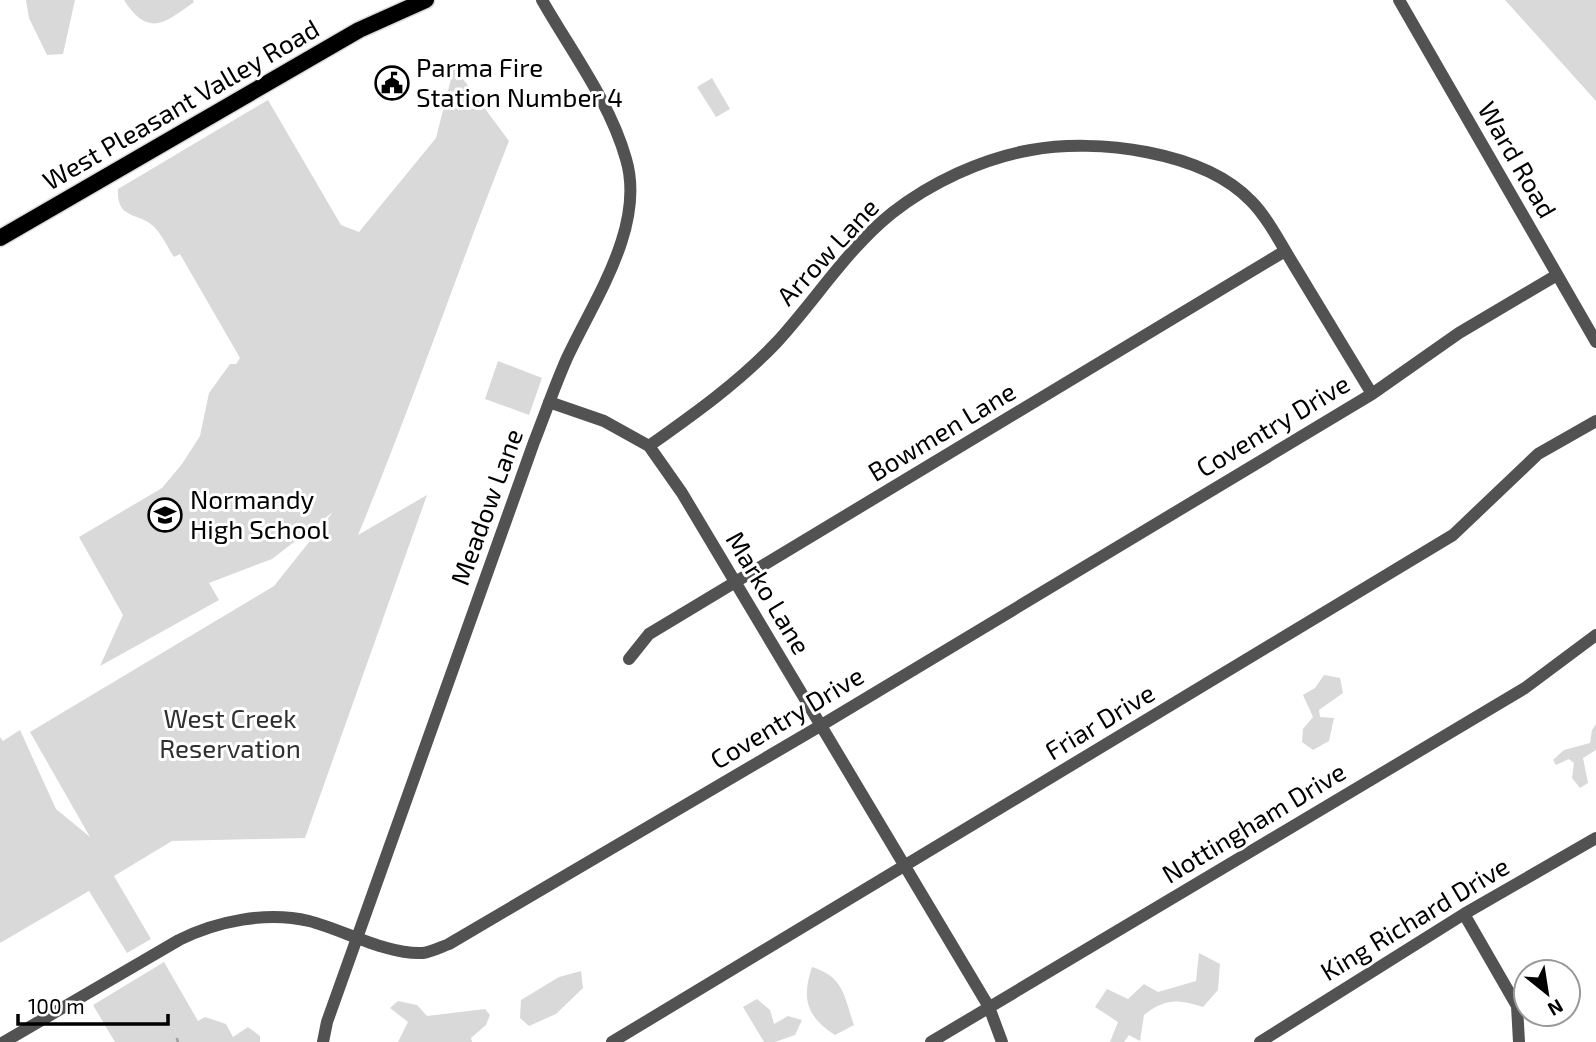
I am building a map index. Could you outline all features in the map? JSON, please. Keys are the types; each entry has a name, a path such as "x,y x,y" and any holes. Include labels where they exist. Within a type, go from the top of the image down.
{"main road":[{"name":"West Pleasant Valley Road","path":"0,238 359,30 426,0"}],"street":[{"name":"Meadow Lane","path":"323,1042 327,1023 549,402 613,262 626,222 628,162 615,127 541,0"},
{"name":"Ward Road","path":"1399,0 1596,342"},
{"name":"Arrow Lane","path":"649,446 736,381 776,342 835,272 892,214 933,186 981,164 1031,150 1071,147 1164,155 1206,170 1251,201 1285,251 1372,394"},
{"name":"Bowmen Lane","path":"629,659 649,634 1285,251"},
{"name":"Coventry Drive","path":"4,1042 201,929 237,920 308,921 357,939 424,953 449,944 820,726 1372,394 1459,333 1557,275"},
{"name":"Marko Lane","path":"549,402 604,421 649,446 682,493 989,1007 1002,1042"},
{"name":"Friar Drive","path":"612,1042 1453,535 1538,454 1596,421"},
{"name":"Nottingham Drive","path":"931,1042 1525,688 1596,635"},
{"name":"King Richard Drive","path":"1260,1042 1464,914 1596,838"},
{"path":"1464,914 1517,1006 1519,1042"}],"green space":[{"path":"26,0 75,0 63,54 47,55 29,18"},
{"path":"124,0 194,2 165,21 149,23 133,12"},
{"path":"1505,0 1596,0 1596,101"},
{"name":"West Creek Reservation","path":"454,67 509,141 358,535 427,495 305,838 172,841 114,876 151,939 127,953 89,891 0,943 0,737 3,741 20,730 56,809 90,837 30,732 274,586 333,512 272,559 209,583 219,600 100,666 123,615 79,537 162,488 200,436 209,393 230,364 236,364 240,358 180,254 174,257 150,223 121,207 118,189 268,100 341,225 359,232 436,138"},
{"path":"712,78 730,109 716,117 697,87"},
{"path":"498,361 542,378 529,415 485,399"},
{"path":"1324,675 1340,678 1343,693 1319,710 1320,717 1334,718 1329,741 1313,750 1302,742 1303,729 1313,717 1303,695 1315,688"},
{"path":"1596,724 1596,750 1583,758 1588,783 1580,788 1572,778 1574,763 1569,759 1556,765 1553,760 1564,750 1590,743"},
{"path":"1199,953 1220,964 1218,990 1203,1007 1186,1002 1159,1005 1144,1015 1140,1041 1129,1035 1124,1042 1110,1042 1118,1022 1095,1007 1107,989 1128,999 1144,984 1158,992 1196,981"},
{"path":"164,962 198,1021 205,1017 226,1024 233,1037 248,1027 260,1036 260,1042 115,1042 93,1005"},
{"path":"812,967 823,971 837,982 848,1005 854,1025 835,1035 818,1021 809,1006 807,989"},
{"path":"581,971 583,988 556,1014 529,1026 520,1018 521,1000 559,977"},
{"path":"757,999 770,1010 774,1024 788,1016 802,1020 795,1035 775,1042 764,1042 743,1007"},
{"path":"398,1001 417,1005 427,1016 485,1009 490,1015 486,1025 471,1038 472,1042 398,1042 408,1022 390,1008"}],"place":[{"name":"Parma Fire Station Number 4","path":"392,83"},
{"name":"Normandy High School","path":"165,515"}]}
